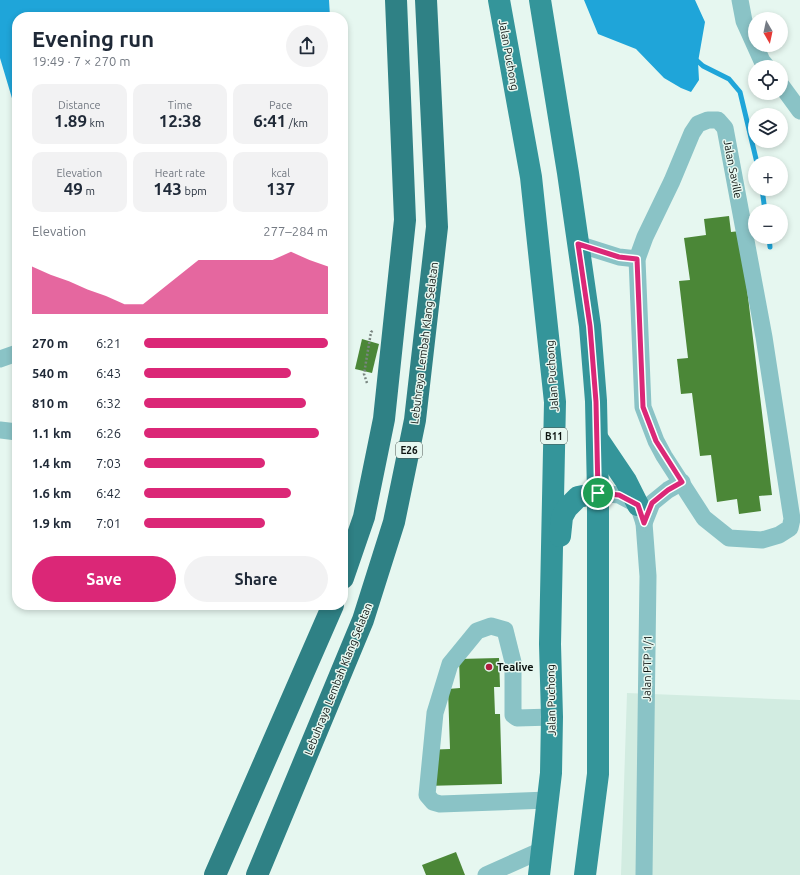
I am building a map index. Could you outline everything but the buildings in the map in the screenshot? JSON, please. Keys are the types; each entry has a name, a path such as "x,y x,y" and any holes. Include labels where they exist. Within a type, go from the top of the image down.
{"highway":[{"name":"E26","path":"348,563 364,517 384,419 405,220 396,0"},
{"name":"Lebuhraya Lembah Klang Selatan","path":"257,875 363,620 394,522 415,420 437,227 426,0"},
{"path":"215,875 331,610"}],"main road":[{"name":"Jalan Puchong","path":"499,0 531,177 555,402 550,644 552,717 551,773 539,875"},
{"path":"540,0 590,326 596,402 598,493 598,774 585,875"},
{"path":"597,438 626,481 641,514"},
{"path":"550,644 559,583 559,542 562,517 567,508 578,497 598,493"}],"street":[{"path":"740,0 744,21 762,60"},
{"path":"788,95 800,111"},
{"name":"Jalan Saville","path":"708,120 718,120 725,128 764,337 792,519 790,528 779,535 762,540 729,538 704,518 682,482 656,441 643,407 637,259 645,237 672,181 692,133 698,124 708,120"},
{"path":"578,244 619,257 637,259"},
{"path":"0,359 12,355"},
{"path":"0,430 12,431"},
{"path":"598,493 619,495 641,514 668,490 682,482"},
{"name":"Jalan PTP 1/1","path":"641,514 648,576 644,875"},
{"path":"548,800 440,804 433,802 427,795 435,713 450,664 477,631 491,626 505,630 512,662 513,715 517,718 552,717"},
{"path":"486,875 542,850"}],"shaded area":[{"path":"627,693 800,700 800,875 621,875"}],"water":[{"path":"0,0 329,0 330,12 12,12 12,98 0,58"},
{"path":"584,0 695,0 705,22 698,62 699,80 691,92 664,78 636,49 598,34"}],"waterway":[{"path":"693,57 703,66 729,79 740,92 755,156"},
{"path":"763,196 764,204"}],"place":[{"name":"Tealive","path":"489,667"}],"route":[{"path":"578,244 619,257 637,259 643,407 656,441 664,456 682,482 668,490 652,503 644,523 638,505 619,495 598,493 596,402 590,326 578,244"}]}
